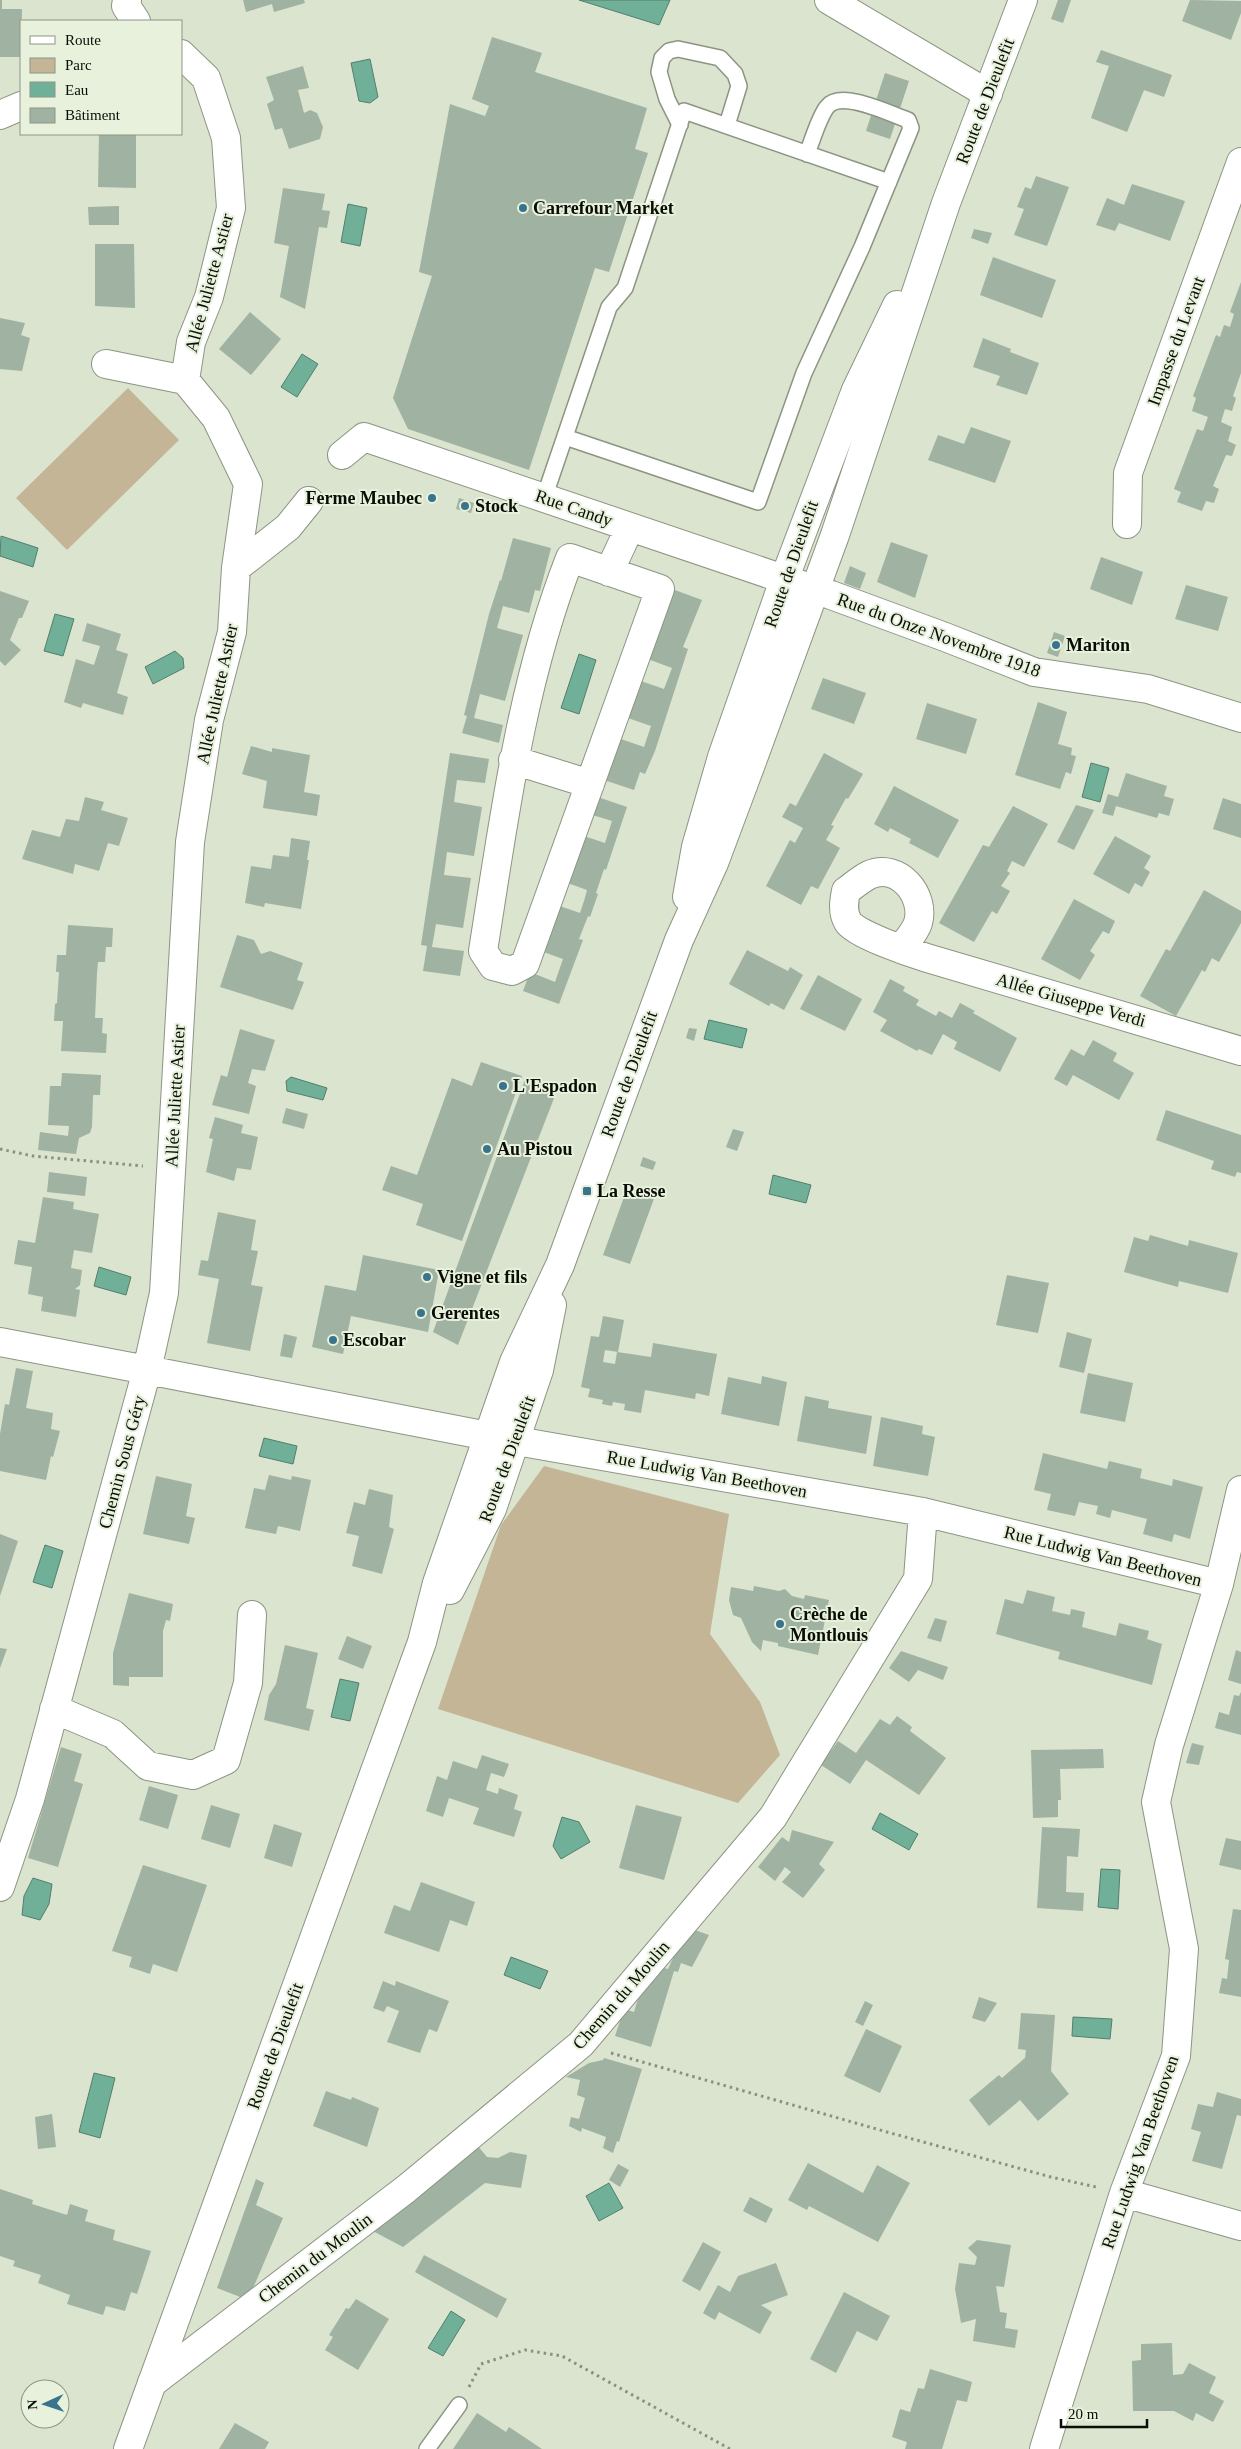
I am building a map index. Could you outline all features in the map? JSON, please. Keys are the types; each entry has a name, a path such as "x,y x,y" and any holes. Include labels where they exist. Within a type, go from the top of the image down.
{"street":[{"path":"127,0 126,6 135,20"},
{"path":"829,0 988,94"},
{"name":"Route de Dieulefit","path":"128,2449 422,1642 438,1583 514,1362 560,1265 679,940 714,863 743,786 835,535 946,203 1023,0"},
{"name":"Allée Juliette Astier","path":"147,1370 164,1293 190,842 209,720 232,632 236,568 248,484 216,418 185,380 191,342 209,297 231,208 226,138 206,78 182,55"},
{"path":"0,115 20,106"},
{"name":"Impasse du Levant","path":"1127,524 1128,473 1241,162"},
{"name":"Route de Dieulefit","path":"679,940 696,847 722,757 784,580 856,390 946,203"},
{"path":"106,364 185,380"},
{"name":"Rue Candy","path":"342,455 364,437 784,580"},
{"path":"236,568 288,527 309,501"},
{"path":"609,572 630,527"},
{"path":"743,786 739,755 782,639 788,610 784,580 810,561 835,535"},
{"path":"570,558 609,572 660,589 525,964 512,971 493,966 483,951 513,760 556,595 570,558"},
{"name":"Rue du Onze Novembre 1918","path":"784,580 945,637 1034,672 1148,689 1241,718"},
{"path":"513,760 590,784"},
{"name":"Allée Giuseppe Verdi","path":"901,949 1241,1051"},
{"name":"Route de Dieulefit","path":"422,1642 492,1510 540,1370 560,1265"},
{"path":"0,1342 488,1436"},
{"name":"Chemin Sous Géry","path":"0,1887 30,1799 147,1370"},
{"name":"Rue Ludwig Van Beethoven","path":"488,1436 923,1512 1218,1584 1169,1745 1156,1802 1184,1949 1176,2056 1124,2193 1044,2449"},
{"path":"1218,1584 1241,1490"},
{"name":"Chemin du Moulin","path":"152,2383 406,2189 580,2044 773,1817 918,1579 923,1512"},
{"path":"54,1709 113,1734 148,1766 193,1775 226,1760 248,1683 252,1615"},
{"path":"1124,2193 1241,2226"}],"lane":[{"path":"680,125 667,99 659,72 662,58 669,51 678,49 720,58 735,74 739,86 727,125"},
{"path":"565,436 758,502 804,374 862,248 907,139 910,128 908,120 854,101 836,101 827,107 807,154"},
{"path":"544,498 609,307 625,288 684,111 888,182"},
{"path":"428,2449 458,2405"}],"path":[{"path":"0,1149 33,1156 171,1169"},
{"path":"580,2044 1051,2177 1124,2193"},
{"path":"458,2405 481,2364 525,2350 562,2356 730,2449"}],"green space":[{"path":"128,388 179,440 67,550 16,498"},
{"path":"544,1466 729,1514 710,1634 760,1702 780,1755 738,1803 438,1709 501,1525"}],"water":[{"path":"579,0 670,0 659,25"},
{"path":"370,59 378,97 370,103 359,101 351,63"},
{"path":"348,204 367,208 360,246 341,242"},
{"path":"302,354 318,364 297,397 281,387"},
{"path":"1,536 38,548 33,567 0,556"},
{"path":"55,614 74,619 63,656 44,651"},
{"path":"175,651 183,658 184,668 153,684 145,667"},
{"path":"579,654 596,660 579,714 561,708"},
{"path":"1091,763 1109,768 1100,802 1082,797"},
{"path":"709,1020 747,1029 742,1048 704,1039"},
{"path":"291,1077 327,1088 323,1100 287,1091 286,1081"},
{"path":"773,1175 811,1185 806,1203 769,1194"},
{"path":"99,1267 131,1277 126,1295 94,1286"},
{"path":"264,1438 297,1446 293,1464 259,1456"},
{"path":"45,1545 63,1551 52,1588 33,1582"},
{"path":"340,1679 359,1683 350,1721 331,1717"},
{"path":"880,1813 918,1834 909,1850 872,1829"},
{"path":"562,1817 579,1822 590,1842 561,1859 553,1846"},
{"path":"1101,1869 1120,1870 1118,1909 1098,1907"},
{"path":"33,1878 52,1884 49,1904 40,1920 22,1915 24,1896"},
{"path":"511,1957 548,1971 540,1989 504,1975"},
{"path":"1073,2017 1112,2019 1110,2039 1072,2036"},
{"path":"94,2073 115,2078 100,2138 79,2132"},
{"path":"609,2183 623,2208 599,2221 586,2196"},
{"path":"451,2311 465,2320 443,2356 428,2348"}],"building":[{"path":"0,0 2,0 2,9 22,9 22,20 20,20 20,57 0,57"},
{"path":"243,0 304,0 305,3 274,12 272,4 246,12"},
{"path":"1058,0 1071,0 1063,23 1051,19"},
{"path":"1190,0 1241,1 1241,13 1231,40 1182,21"},
{"name":"Carrefour Market","path":"492,37 542,53 535,72 647,108 635,149 648,153 609,272 595,268 529,470 408,429 393,398 432,276 419,272 450,104 485,116 489,106 472,99"},
{"path":"1101,50 1172,75 1164,97 1144,90 1127,132 1091,118 1109,66 1096,62"},
{"path":"303,66 309,88 298,90 304,113 310,110 317,113 323,127 320,139 289,149 282,128 275,130 267,104 274,100 266,77"},
{"path":"885,73 909,81 890,139 866,131"},
{"path":"99,135 136,135 136,188 98,187"},
{"path":"1036,176 1069,187 1047,246 1014,235 1024,209 1017,207 1025,187 1031,189"},
{"path":"1132,184 1185,201 1170,241 1119,223 1115,231 1096,225 1107,198 1124,205"},
{"path":"283,188 325,194 322,210 330,211 327,228 319,227 305,309 280,297 289,246 274,243"},
{"path":"119,206 119,225 89,225 88,207"},
{"path":"974,229 992,233 988,244 971,238"},
{"path":"95,244 134,244 135,308 95,306"},
{"path":"993,257 1056,280 1042,318 980,295"},
{"path":"1241,282 1241,373 1233,396 1236,398 1232,411 1225,409 1221,422 1232,427 1228,441 1236,445 1232,456 1226,455 1213,486 1219,489 1214,503 1206,501 1202,511 1177,502 1181,492 1174,489 1197,429 1203,431 1208,417 1192,411 1196,398 1193,396 1216,335 1220,337 1224,325 1230,327 1234,314 1230,312"},
{"path":"250,312 281,339 251,375 219,349"},
{"path":"0,318 25,323 21,335 30,338 22,371 0,369"},
{"path":"983,338 1011,349 1010,352 1039,363 1027,395 996,385 1000,376 973,367"},
{"path":"971,427 1011,441 995,483 928,460 938,435 964,444"},
{"name":"Stock","path":"459,498 474,503 471,513 456,509"},
{"path":"513,538 551,548 540,591 535,590 529,613 503,606 497,628 523,635 505,701 480,694 474,718 503,725 499,743 462,733 467,716 464,715 489,614 501,581"},
{"path":"891,542 928,555 915,598 877,582"},
{"path":"1101,557 1143,572 1132,605 1090,589"},
{"path":"850,566 866,573 860,589 844,583"},
{"path":"1186,585 1228,597 1218,631 1175,619"},
{"path":"664,586 702,600 683,647 688,649 655,751 645,774 640,772 634,790 598,778 618,738 644,747 651,726 625,717 638,680 664,689 672,668 645,658"},
{"path":"0,591 29,601 22,618 19,618 10,640 21,650 5,666 0,661"},
{"path":"87,623 121,634 116,650 128,654 117,693 128,697 123,715 83,703 81,708 64,702 76,659 94,665 100,646 82,641"},
{"name":"Mariton","path":"1054,632 1065,636 1058,657 1047,653"},
{"path":"823,678 866,693 854,724 811,709"},
{"path":"1038,702 1067,712 1058,744 1072,748 1071,755 1076,756 1071,774 1066,772 1060,789 1015,775"},
{"path":"927,703 977,719 966,754 916,739"},
{"path":"251,746 272,752 272,748 310,755 304,792 320,795 317,816 263,808 267,781 242,774"},
{"path":"450,753 489,759 485,783 457,780 454,802 482,807 474,856 447,852 444,875 471,878 463,928 436,924 432,947 464,951 460,976 423,971 427,946 421,945"},
{"path":"824,753 863,774 848,799 846,798 831,825 834,826 826,840 840,848 818,889 811,886 801,905 766,886 790,840 795,843 803,828 782,817 790,803 796,806"},
{"path":"1126,773 1167,786 1164,796 1174,799 1169,816 1159,813 1157,818 1116,806 1113,816 1102,813 1108,794 1118,797"},
{"path":"894,786 959,820 938,858 909,843 911,839 890,828 888,832 874,824"},
{"path":"592,795 627,807 606,870 604,869 590,917 588,916 579,939 583,940 559,1004 523,991 530,972 555,982 563,959 538,950 554,904 580,913 587,890 562,881 581,835 605,843 612,821 586,813"},
{"path":"85,797 104,802 101,810 128,818 119,846 108,843 99,871 75,864 73,874 22,859 32,830 60,837 66,819 79,821"},
{"path":"1223,798 1241,804 1241,838 1213,829"},
{"path":"1076,805 1094,810 1074,850 1057,842"},
{"path":"1013,806 1048,824 1024,867 1012,861 1007,871 1010,873 1001,886 1010,891 997,914 992,911 974,942 939,923 983,845 989,847"},
{"path":"1115,836 1151,856 1144,868 1150,872 1142,887 1135,883 1129,894 1093,874"},
{"path":"291,838 310,841 307,860 309,860 301,909 265,903 264,907 245,903 251,866 271,869 273,855 289,857"},
{"path":"1204,890 1241,911 1241,923 1219,962 1212,958 1205,972 1202,970 1176,1016 1140,996 1166,949 1170,951"},
{"path":"1074,899 1115,921 1109,934 1103,931 1090,951 1095,955 1080,980 1041,959"},
{"path":"68,925 113,928 112,947 106,947 105,962 98,962 97,973 95,1018 103,1018 102,1033 107,1034 106,1053 61,1051 63,1021 54,1021 59,972 56,972 57,955 66,955"},
{"path":"237,935 254,940 261,954 270,951 303,963 297,980 304,982 293,1010 220,987"},
{"path":"747,950 788,971 790,967 803,975 784,1010 771,1003 769,1006 729,984"},
{"path":"818,975 862,999 845,1031 800,1009"},
{"path":"890,979 905,987 903,991 919,1000 916,1005 936,1016 939,1011 952,1018 960,1003 975,1011 973,1013 1017,1038 1000,1072 954,1049 957,1042 943,1034 932,1055 919,1049 917,1051 880,1031 887,1020 873,1012"},
{"path":"689,1028 697,1029 694,1041 686,1038"},
{"path":"240,1029 275,1040 265,1071 252,1069 248,1083 256,1086 249,1114 212,1105 221,1075 227,1077"},
{"path":"1093,1040 1117,1053 1113,1061 1134,1073 1119,1100 1073,1075 1067,1086 1054,1079 1071,1049 1084,1056"},
{"path":"481,1062 522,1076 462,1241 416,1225 423,1204 382,1190 391,1166 417,1175 452,1078 472,1086"},
{"path":"62,1073 101,1075 100,1095 93,1095 92,1127 90,1133 79,1138 76,1154 38,1150 40,1132 68,1136 69,1126 48,1125 50,1086 61,1086"},
{"path":"526,1077 558,1088 458,1345 433,1332"},
{"path":"286,1108 308,1114 304,1129 282,1123"},
{"path":"1166,1110 1241,1135 1241,1173 1237,1172 1235,1177 1211,1169 1214,1161 1156,1140"},
{"path":"215,1117 243,1125 241,1133 258,1137 251,1170 237,1168 234,1181 206,1172 213,1139 209,1138"},
{"path":"733,1129 744,1132 737,1151 726,1147"},
{"path":"643,1157 656,1162 653,1170 640,1166"},
{"path":"49,1172 87,1177 85,1196 47,1192"},
{"path":"628,1186 655,1196 630,1264 603,1255"},
{"path":"43,1197 74,1202 73,1209 99,1214 92,1253 74,1250 71,1268 82,1270 80,1285 75,1289 80,1290 76,1317 41,1311 43,1297 28,1294 32,1267 14,1264 18,1240 35,1243"},
{"path":"218,1212 256,1220 251,1250 258,1251 251,1285 263,1287 250,1351 207,1343 219,1279 198,1275 201,1260 208,1261"},
{"path":"1150,1235 1188,1246 1189,1240 1238,1253 1228,1293 1179,1281 1178,1287 1124,1272 1134,1237 1148,1241"},
{"path":"363,1255 439,1270 428,1332 351,1316 343,1354 312,1347 325,1285 356,1291"},
{"path":"1007,1275 1049,1283 1038,1333 996,1325"},
{"path":"603,1316 624,1320 618,1352 605,1350 603,1362 615,1364 617,1352 651,1357 653,1343 717,1354 709,1396 696,1393 695,1399 645,1390 641,1413 624,1410 625,1404 613,1402 612,1406 602,1404 603,1400 588,1397 590,1389 581,1387 591,1336 599,1337"},
{"path":"1067,1332 1092,1339 1084,1373 1059,1367"},
{"path":"284,1334 297,1337 292,1358 280,1356"},
{"path":"16,1368 33,1371 26,1408 53,1413 51,1429 60,1431 53,1457 51,1456 46,1480 0,1471 0,1434 5,1404 9,1405"},
{"path":"1088,1373 1133,1383 1125,1422 1080,1413"},
{"path":"762,1376 787,1382 779,1426 721,1414 728,1377 761,1384"},
{"path":"805,1396 829,1401 828,1408 872,1416 866,1454 797,1441"},
{"path":"881,1417 923,1426 922,1434 935,1437 928,1476 873,1466"},
{"path":"1043,1453 1107,1469 1109,1461 1142,1469 1140,1478 1172,1486 1173,1479 1203,1487 1190,1539 1174,1534 1172,1542 1143,1534 1147,1519 1112,1510 1110,1518 1096,1514 1098,1506 1079,1502 1075,1516 1047,1510 1051,1494 1034,1490"},
{"path":"269,1475 291,1480 292,1476 311,1480 300,1531 278,1526 276,1534 245,1528 254,1488 265,1490"},
{"path":"156,1476 192,1484 186,1516 195,1518 189,1544 143,1534"},
{"path":"369,1489 393,1495 389,1527 394,1529 382,1574 352,1566 359,1536 346,1533 354,1502 365,1505"},
{"path":"0,1534 18,1541 0,1596"},
{"path":"754,1586 779,1591 785,1589 792,1596 804,1599 805,1595 829,1600 818,1655 778,1646 778,1643 763,1640 761,1651 752,1642 741,1618 733,1615 729,1600 731,1587 753,1591"},
{"path":"1027,1590 1055,1597 1052,1611 1070,1615 1071,1609 1085,1612 1082,1627 1116,1636 1119,1623 1149,1631 1147,1639 1162,1644 1152,1685 1058,1659 1060,1652 996,1634 1005,1599 1023,1604"},
{"path":"129,1593 173,1604 170,1621 166,1620 163,1631 163,1677 129,1677 129,1686 113,1685 113,1653"},
{"path":"935,1618 947,1621 941,1642 927,1638"},
{"path":"347,1636 372,1646 363,1669 338,1659"},
{"path":"285,1645 318,1653 306,1708 314,1710 309,1731 264,1720 269,1695 276,1684"},
{"path":"0,1648 7,1649 0,1668"},
{"path":"1236,1650 1241,1652 1241,1684 1228,1680"},
{"path":"901,1651 948,1667 943,1680 918,1670 909,1682 889,1668"},
{"path":"1241,1692 1241,1735 1215,1728 1219,1712 1229,1715 1234,1695 1239,1696"},
{"path":"897,1716 912,1727 910,1731 946,1758 919,1795 866,1760 850,1784 821,1765 838,1741 856,1753 880,1719 890,1725"},
{"path":"1192,1743 1204,1746 1199,1765 1186,1763"},
{"path":"61,1747 82,1754 74,1781 83,1784 58,1867 28,1858"},
{"path":"1103,1749 1104,1768 1060,1769 1061,1800 1058,1800 1058,1817 1033,1818 1031,1750"},
{"path":"482,1755 509,1764 504,1777 491,1773 486,1790 498,1794 499,1788 518,1795 514,1809 522,1812 514,1837 473,1824 479,1808 449,1798 443,1817 426,1811 437,1776 447,1780 453,1761 477,1769"},
{"path":"149,1786 178,1795 168,1829 139,1820"},
{"path":"211,1805 240,1814 230,1848 201,1839"},
{"path":"636,1805 682,1817 664,1880 619,1868"},
{"path":"274,1824 302,1833 292,1867 264,1858"},
{"path":"1042,1827 1080,1829 1078,1857 1067,1856 1066,1892 1084,1893 1083,1911 1037,1908"},
{"path":"792,1830 834,1842 819,1864 825,1870 803,1898 782,1882 791,1872 785,1867 775,1881 758,1867 782,1837 789,1842"},
{"path":"1226,1838 1241,1841 1241,1870 1219,1865"},
{"path":"143,1865 207,1885 177,1972 153,1964 150,1974 129,1967 132,1957 112,1951"},
{"path":"421,1882 475,1902 467,1926 450,1920 439,1952 384,1933 394,1905 410,1911"},
{"path":"1233,1909 1241,1910 1241,1997 1219,1993 1222,1978 1227,1979 1229,1960 1225,1959"},
{"path":"692,1929 709,1935 692,1967 681,1963 678,1972 674,1971 651,2047 615,2036 624,2009 634,2012 640,1992 660,1967 668,1969 680,1943"},
{"path":"383,1981 395,1986 396,1981 449,2001 437,2032 429,2029 420,2053 387,2042 399,2011 387,2006 384,2012 373,2008"},
{"path":"979,1997 997,2003 985,2022 972,2018"},
{"path":"865,2001 873,2005 863,2026 855,2022"},
{"path":"1021,2013 1055,2015 1051,2071 1069,2094 1038,2121 1020,2100 989,2126 969,2100 999,2075 1002,2078 1025,2058 1026,2050 1018,2049"},
{"path":"866,2029 902,2046 880,2093 844,2076"},
{"path":"604,2058 642,2069 619,2142 617,2141 613,2153 603,2148 606,2137 582,2128 581,2132 569,2126 571,2117 579,2119 585,2098 577,2095 580,2080 566,2077 589,2063 603,2060"},
{"path":"326,2091 351,2100 352,2097 379,2108 367,2147 313,2126"},
{"path":"1217,2092 1241,2099 1241,2116 1237,2115 1222,2169 1192,2161 1201,2132 1191,2129 1198,2104 1213,2107"},
{"path":"52,2114 56,2147 38,2149 35,2117"},
{"path":"477,2145 487,2157 498,2158 510,2152 527,2155 521,2188 485,2183 403,2247 371,2230"},
{"path":"808,2163 863,2193 877,2165 910,2183 878,2242 809,2206 807,2210 788,2200"},
{"path":"618,2164 629,2170 620,2187 609,2180"},
{"path":"256,2179 264,2183 256,2205 283,2218 248,2300 217,2288"},
{"path":"0,2189 33,2200 32,2204 67,2215 70,2204 88,2210 85,2221 115,2230 113,2240 151,2251 137,2294 131,2292 125,2311 106,2306 103,2315 67,2304 70,2295 38,2283 41,2275 13,2266 15,2261 0,2256"},
{"path":"750,2197 773,2209 766,2223 743,2211"},
{"path":"977,2240 1011,2245 1004,2287 996,2286 1000,2312 1007,2313 1005,2328 1018,2330 1015,2348 973,2341 976,2319 961,2323 955,2289 959,2263 975,2265 977,2257 968,2248"},
{"path":"703,2242 721,2252 700,2291 682,2281"},
{"path":"424,2255 507,2299 497,2318 415,2272"},
{"path":"776,2263 788,2295 761,2305 772,2312 760,2334 719,2312 715,2320 703,2313 718,2285 730,2292 738,2276"},
{"path":"844,2292 890,2316 877,2341 857,2331 836,2373 810,2359"},
{"path":"356,2299 389,2319 358,2370 325,2350 333,2337 329,2335 346,2308 349,2309"},
{"path":"1172,2343 1173,2375 1183,2374 1189,2363 1216,2377 1209,2393 1224,2401 1213,2422 1196,2413 1193,2421 1174,2411 1133,2411 1132,2361 1141,2360 1141,2344"},
{"path":"930,2369 972,2382 967,2402 957,2400 942,2449 905,2449 907,2442 892,2437 900,2409 910,2412 918,2388 924,2389"},
{"path":"477,2413 506,2432 509,2427 542,2449 453,2449"},
{"path":"235,2423 269,2442 265,2449 219,2449"}],"place":[{"name":"Carrefour Market","path":"523,208"},
{"name":"Ferme Maubec","path":"432,498"},
{"name":"Stock","path":"465,506"},
{"name":"Mariton","path":"1056,645"},
{"name":"L'Espadon","path":"503,1086"},
{"name":"Au Pistou","path":"487,1149"},
{"name":"La Resse","path":"587,1191"},
{"name":"Vigne et fils","path":"427,1277"},
{"name":"Gerentes","path":"421,1313"},
{"name":"Escobar","path":"333,1340"},
{"name":"Crèche de Montlouis","path":"780,1624"}]}
